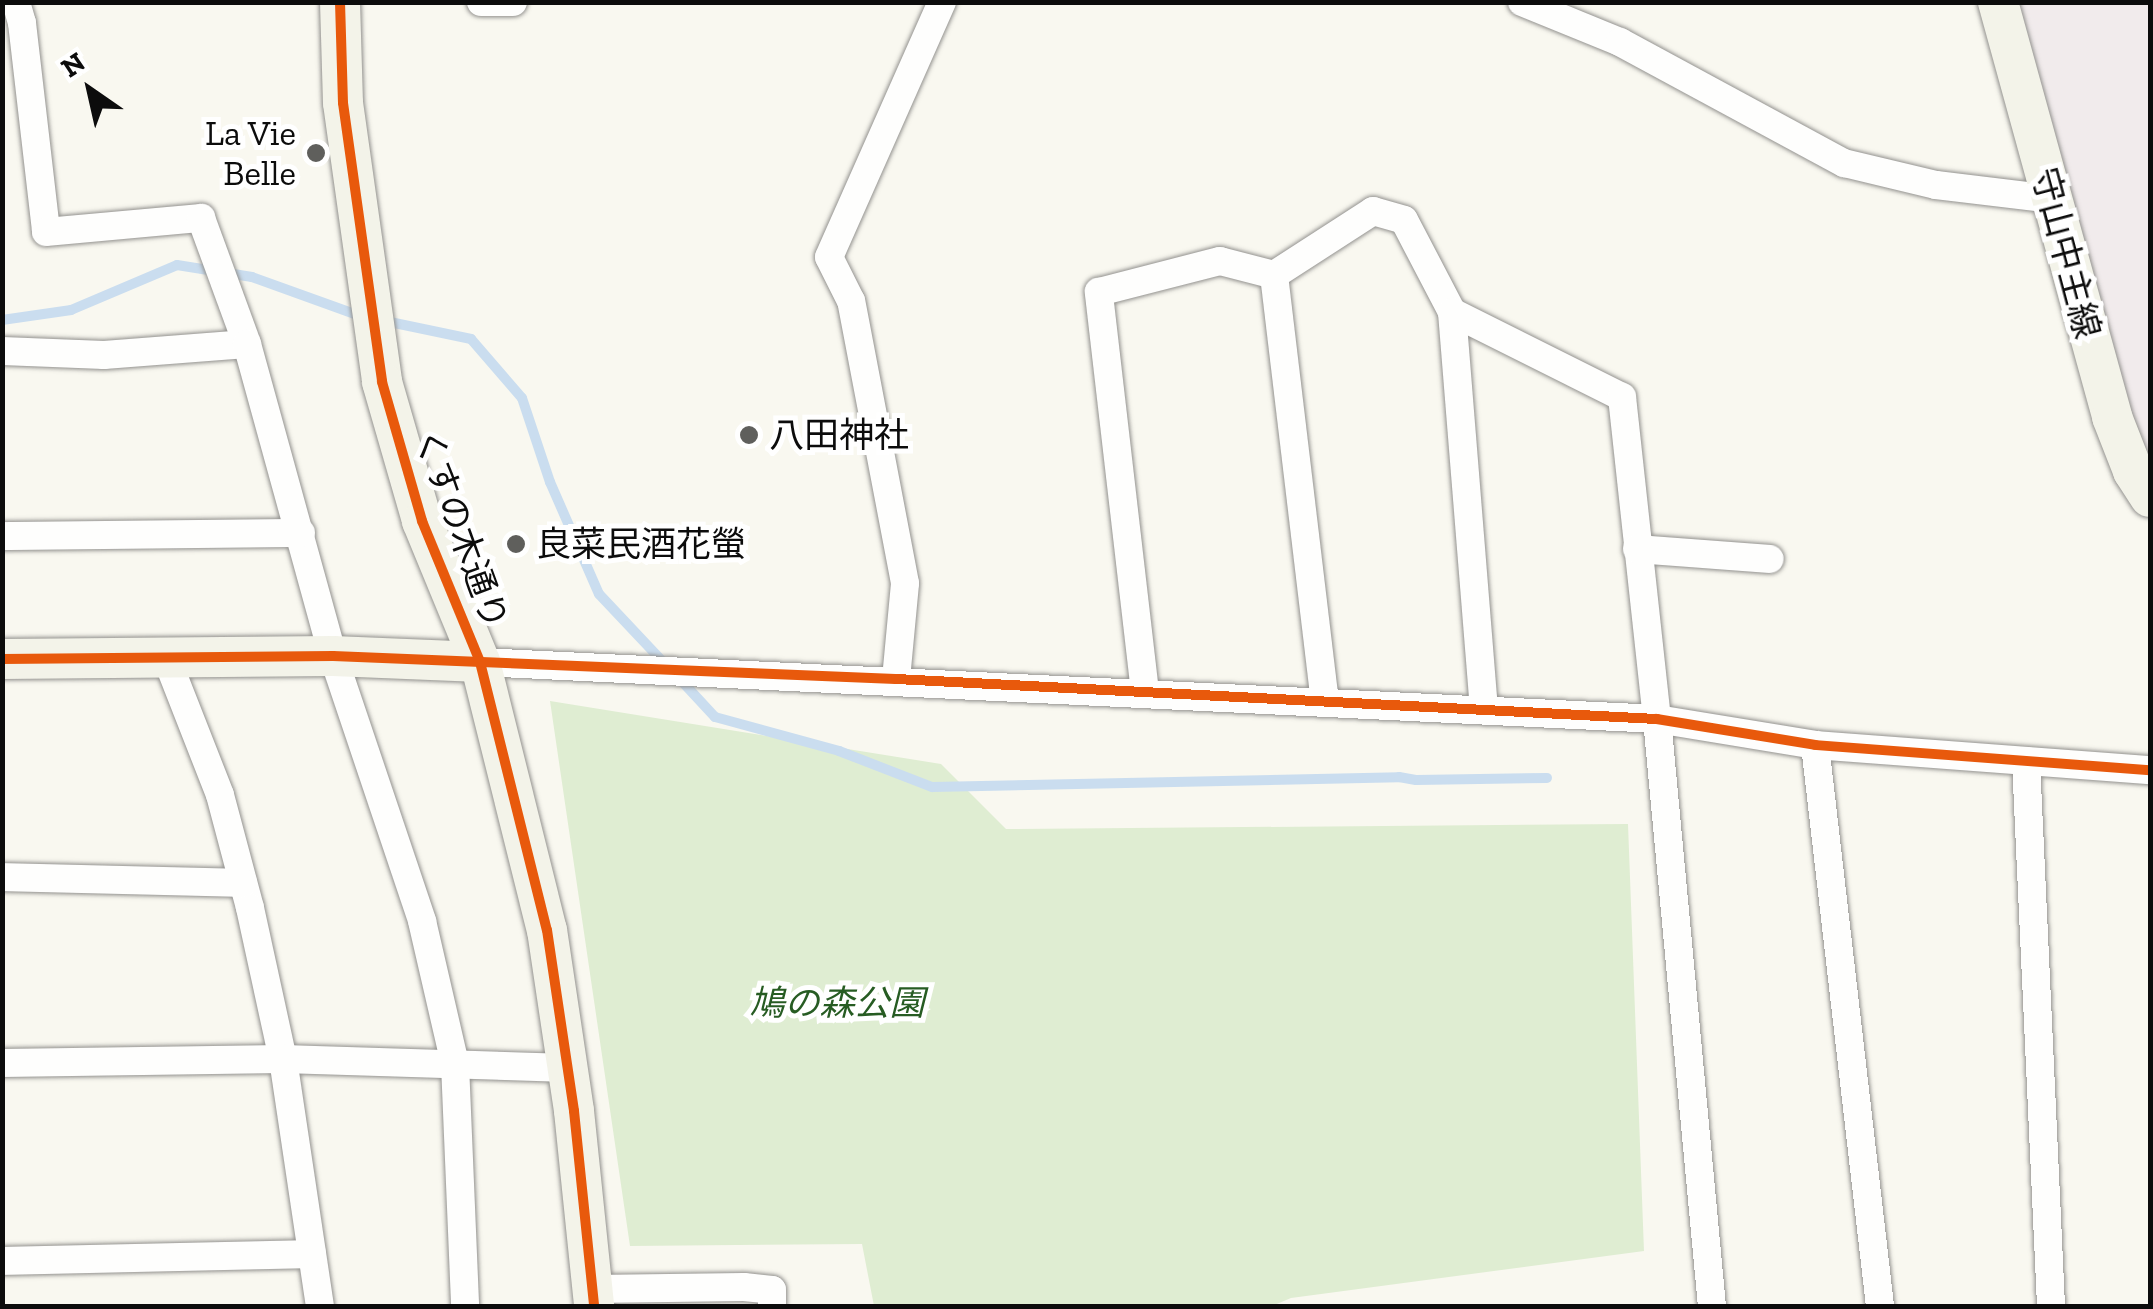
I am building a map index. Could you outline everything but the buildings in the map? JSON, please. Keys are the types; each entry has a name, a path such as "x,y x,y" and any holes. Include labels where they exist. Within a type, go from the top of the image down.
{"street":[{"path":"16,2 22,23 46,232 201,218 247,344 333,656 422,921 454,1064 464,1306"},
{"name":"くすの木通り","path":"340,2 343,103 382,382 422,521 480,662 547,930 568,1068 593,1298"},
{"path":"481,2 513,2"},
{"path":"896,679 904,582 851,301 829,257 942,2"},
{"path":"1522,2 1620,42 1844,163 1936,185 2051,199"},
{"name":"守山中主線","path":"1998,2 2112,417 2133,471 2150,497"},
{"path":"1145,692 1099,292 1220,260 1274,275 1373,211 1404,220 1452,312 1484,710"},
{"path":"1274,275 1325,702"},
{"path":"1452,312 1622,397 1657,719 1712,1306"},
{"path":"2,351 104,355 247,344"},
{"path":"2,536 301,533"},
{"path":"1637,549 1770,558"},
{"path":"2,659 333,656 896,679 1657,719 1815,745 2150,770"},
{"path":"166,657 220,795 243,883 283,1059 320,1306"},
{"path":"1815,745 1880,1306"},
{"path":"2026,761 2051,1306"},
{"path":"2,878 243,883"},
{"path":"2,1063 283,1059 568,1068"},
{"path":"2,1261 312,1254"},
{"path":"593,1298 744,1287 772,1290 772,1306"}],"shaded area":[{"path":"2017,3 2150,3 2150,469 2145,462"}],"green space":[{"name":"鳩の森公園","path":"550,701 941,764 1006,829 1628,824 1644,1251 1291,1298 1272,1306 874,1306 862,1244 630,1246"}],"waterway":[{"path":"2,320 71,310 177,265 252,277 363,317"},
{"path":"385,321 471,339 522,398 550,482 599,594 665,664"},
{"path":"677,676 715,717 839,751 932,787 1399,777 1547,778"}],"cycle path":[{"path":"340,2 343,103 382,382 422,521 480,662 547,930 574,1111 594,1306"},
{"path":"2,659 333,656 896,679 1657,719 1815,745 2150,770"}],"place":[{"name":"La Vie Belle","path":"316,153"},
{"name":"八田神社","path":"749,435"},
{"name":"良菜民酒花螢","path":"516,544"}]}
